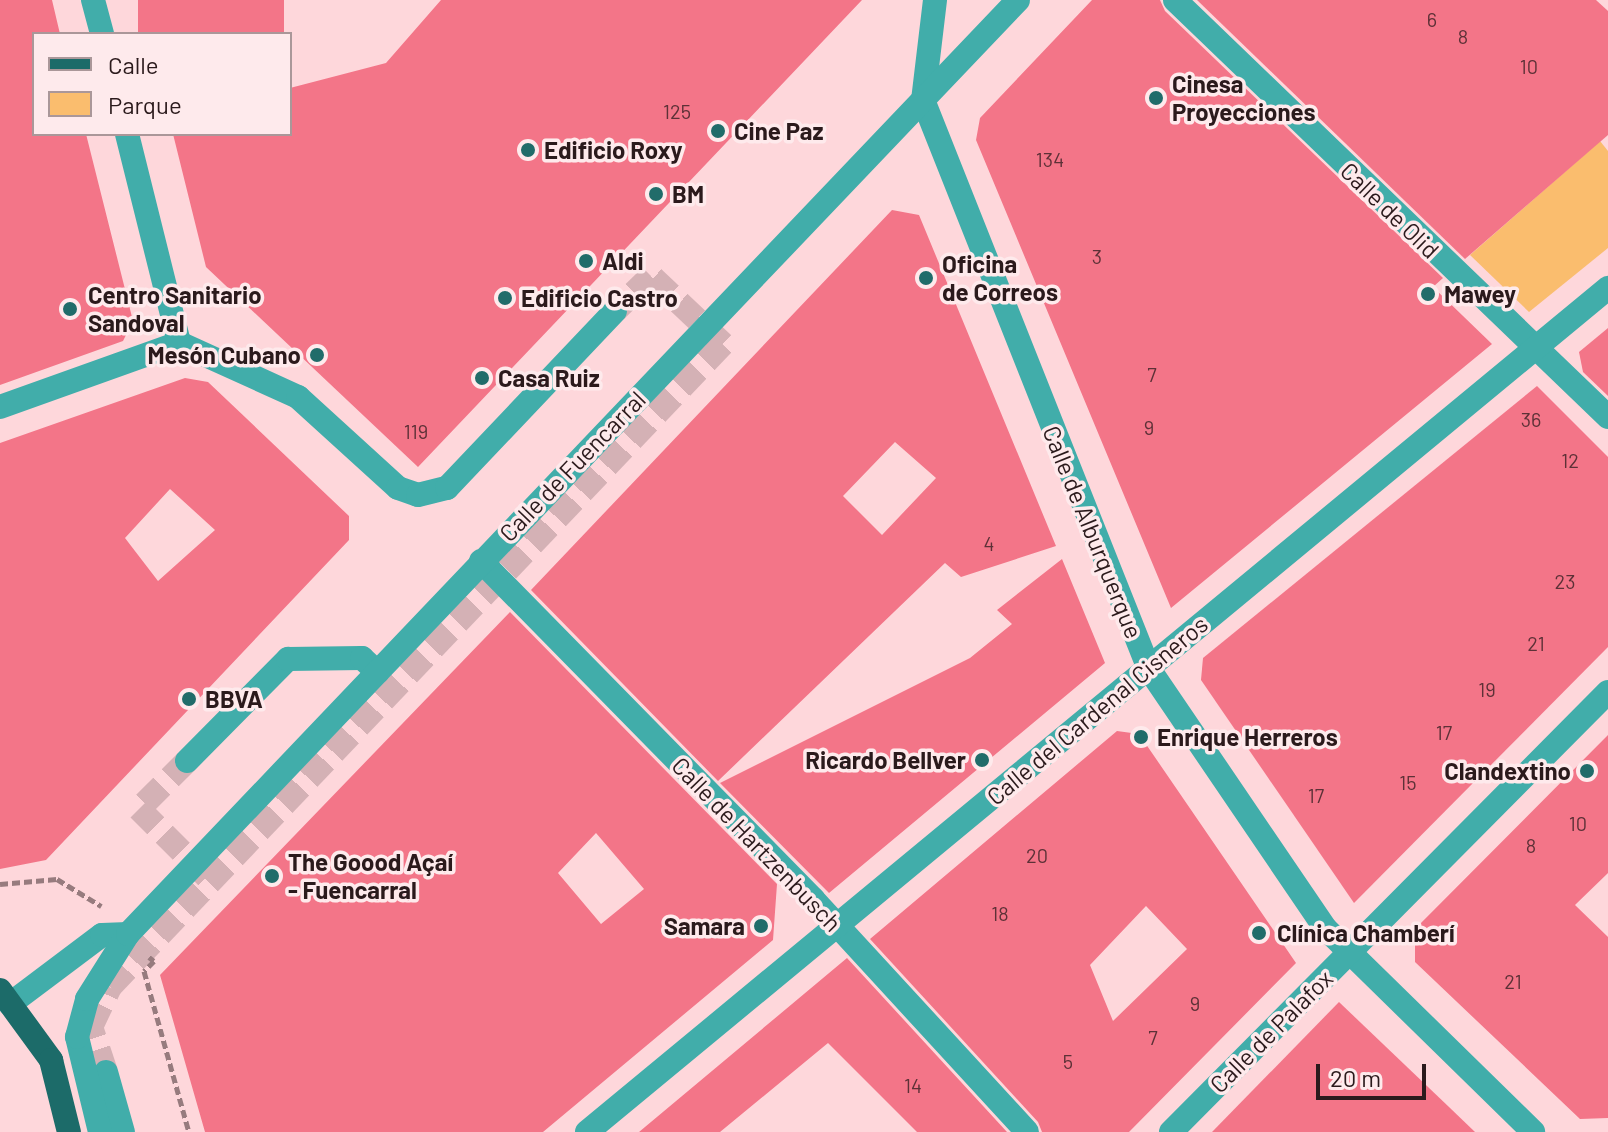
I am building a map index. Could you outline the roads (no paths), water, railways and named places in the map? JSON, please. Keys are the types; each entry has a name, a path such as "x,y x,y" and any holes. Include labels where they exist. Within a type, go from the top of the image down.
{"main road":[{"path":"3,1003 51,1060 69,1132"}],"street":[{"path":"93,0 101,32"},
{"path":"923,100 935,0"},
{"name":"Calle de Fuencarral","path":"100,1132 77,1037 87,999 128,934 1018,0"},
{"name":"Calle de Olid","path":"1175,0 1534,350 1608,417"},
{"name":"Calle de Alburquerque","path":"923,100 1149,669 1349,954 1533,1132"},
{"path":"127,136 179,343"},
{"name":"Calle del Cardenal Cisneros","path":"587,1132 1608,288"},
{"path":"0,407 179,343 211,353 318,410 398,488 418,495 447,488 615,311"},
{"name":"Calle de Hartzenbusch","path":"481,561 836,927 1027,1132"},
{"path":"187,761 288,659 362,658 377,672"},
{"name":"Calle de Palafox","path":"1171,1132 1608,692"},
{"path":"3,1003 102,935 128,934"},
{"path":"106,1072 123,1132"}],"tunnel":[{"path":"106,1072 91,1027 110,987 723,344 651,276 615,311"},
{"path":"187,761 139,809 208,878"}],"place":[{"name":"Cinesa Proyecciones","path":"1156,98"},
{"name":"Cine Paz","path":"718,131"},
{"name":"Edificio Roxy","path":"528,150"},
{"name":"BM","path":"656,194"},
{"name":"Aldi","path":"586,261"},
{"name":"Oficina de Correos","path":"926,278"},
{"name":"Mawey","path":"1428,294"},
{"name":"Edificio Castro","path":"505,298"},
{"name":"Centro Sanitario Sandoval","path":"70,309"},
{"name":"Mesón Cubano","path":"317,355"},
{"name":"Casa Ruiz","path":"482,378"},
{"name":"BBVA","path":"189,699"},
{"name":"Enrique Herreros","path":"1141,737"},
{"name":"Ricardo Bellver","path":"982,760"},
{"name":"Clandextino","path":"1587,771"},
{"name":"The Goood Açaí - Fuencarral","path":"272,876"},
{"name":"Samara","path":"761,926"},
{"name":"Clínica Chamberí","path":"1259,933"}]}
